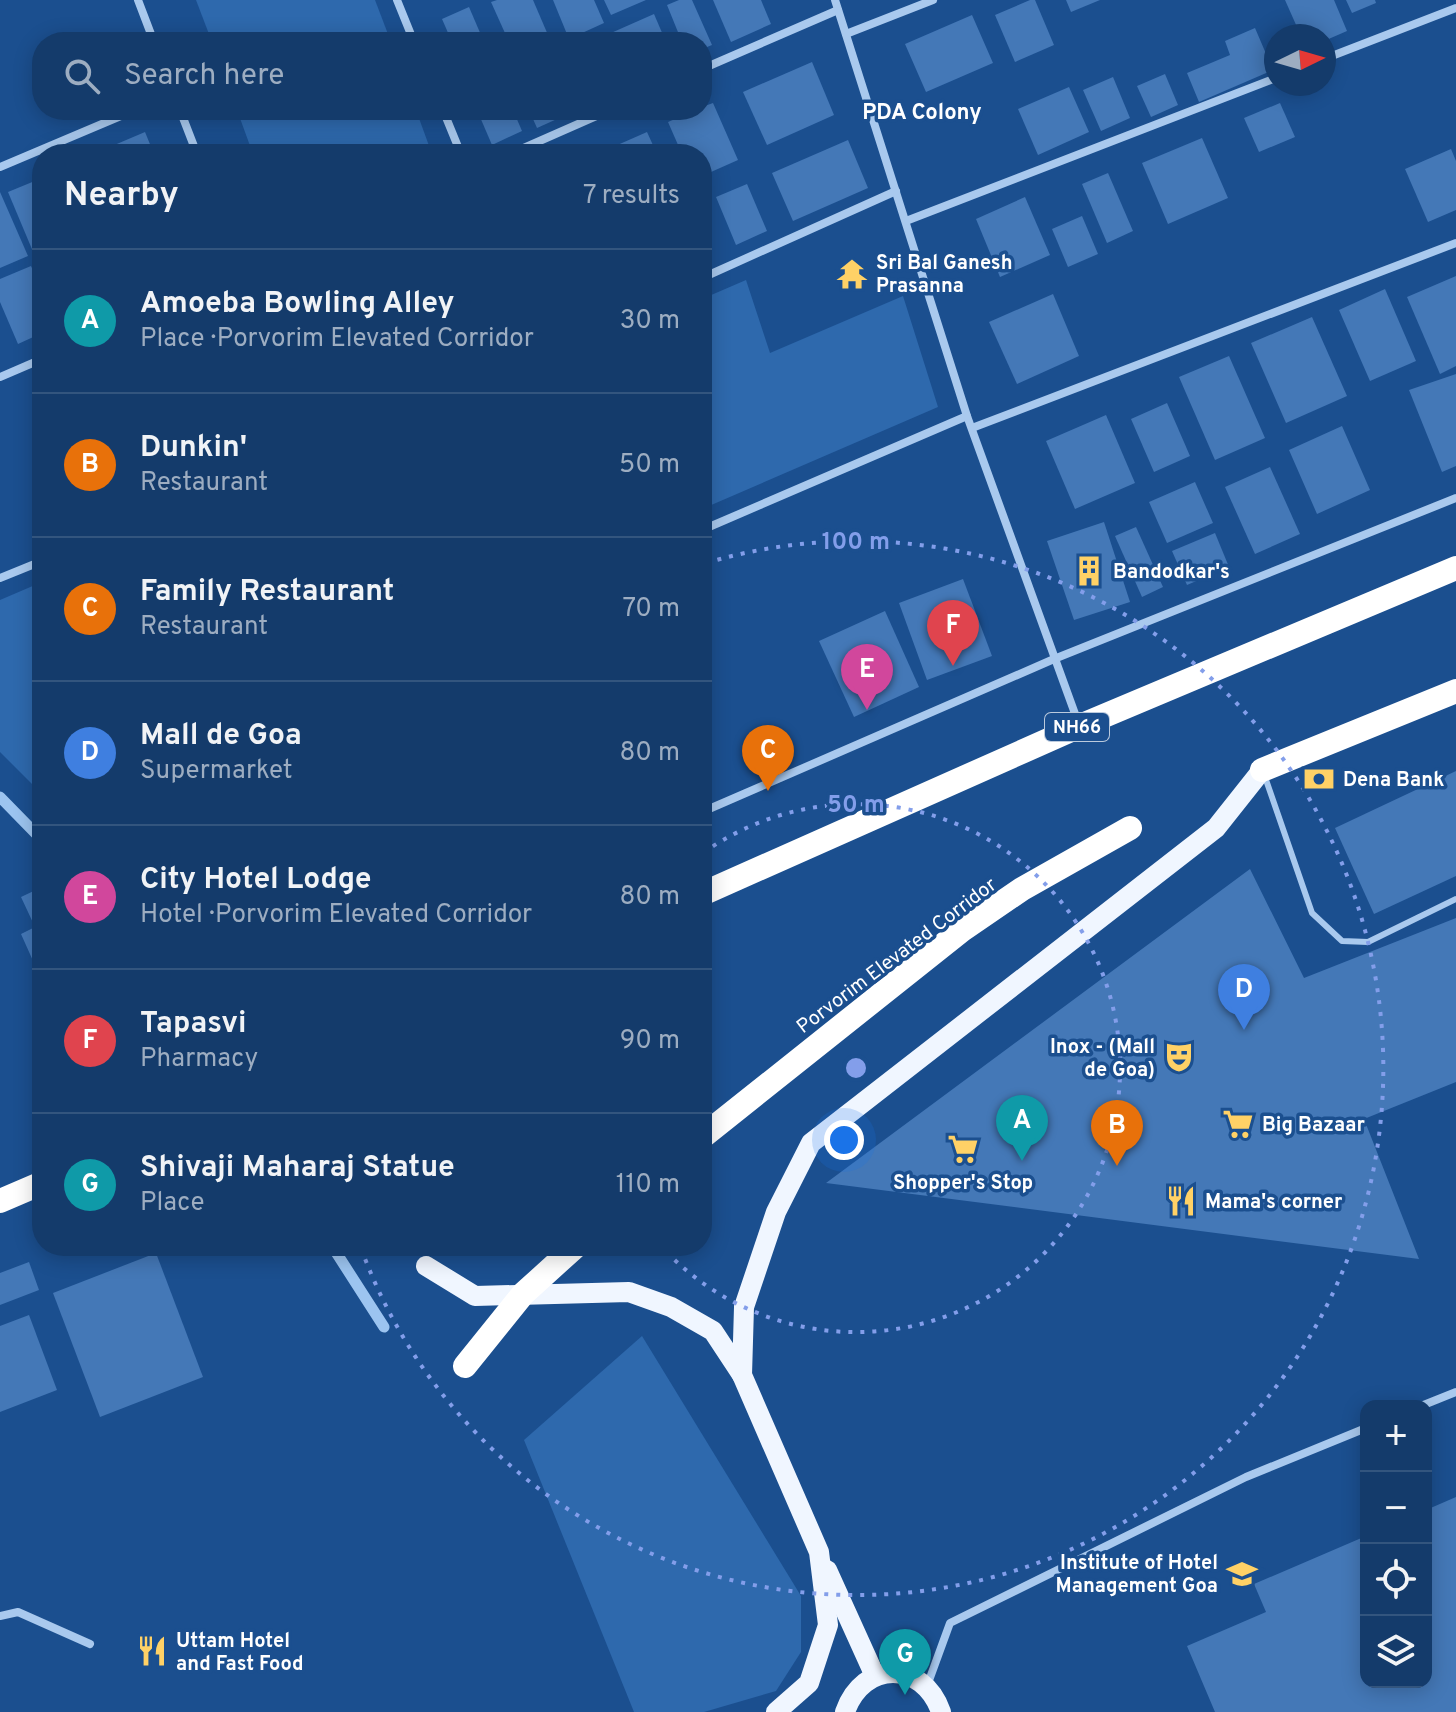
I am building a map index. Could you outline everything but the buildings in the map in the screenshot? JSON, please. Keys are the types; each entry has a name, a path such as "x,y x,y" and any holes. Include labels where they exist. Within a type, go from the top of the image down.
{"highway":[{"name":"NH66","path":"712,890 1080,726 1456,568"},
{"path":"1262,770 1456,691"},
{"name":"Porvorim Elevated Corridor","path":"712,1129 962,930 1022,889 1130,828"},
{"path":"0,1201 32,1187"},
{"path":"465,1366 523,1294 565,1256"}],"main road":[{"path":"742,1375 744,1307 776,1212 811,1143 1216,828 1262,770"},
{"path":"426,1266 475,1296 629,1292 671,1307 713,1331 742,1375 875,1676"},
{"path":"776,1712 809,1683 828,1625 819,1552"},
{"path":"845,1712 851,1696 862,1684 889,1672 903,1673 927,1686 941,1712"}],"street":[{"path":"138,0 150,32"},
{"path":"397,0 410,32"},
{"path":"846,34 933,0"},
{"path":"1336,54 1456,7 1454,0"},
{"path":"712,64 836,5 967,416 1080,726"},
{"path":"906,221 1264,83"},
{"path":"54,144 111,120"},
{"path":"184,120 193,144"},
{"path":"447,120 457,144"},
{"path":"533,144 587,120"},
{"path":"0,167 32,153"},
{"path":"712,274 896,191"},
{"path":"972,428 1456,243"},
{"path":"0,377 32,363"},
{"path":"712,526 967,416"},
{"path":"712,808 1054,659 1456,498"},
{"path":"0,578 32,565"},
{"path":"1432,1402 1456,1392"},
{"path":"927,1686 950,1623 1246,1477 1360,1430"},
{"path":"0,1616 18,1612 90,1644"}],"lane":[{"path":"1262,770 1312,913 1342,941 1368,942 1456,899"}],"shaded area":[{"path":"196,0 375,0 387,32 208,32"},
{"path":"241,120 420,120 428,144 249,144"},
{"path":"746,280 770,353 903,296 938,407 712,505 712,295"},
{"path":"32,586 32,784 0,752 0,600"},
{"path":"642,1336 801,1596 801,1652 776,1691 704,1712 634,1712 524,1440"}],"waterway":[{"path":"0,797 32,830"},
{"path":"338,1256 384,1327"}],"place":[{"name":"Sri Bal Ganesh Prasanna","path":"852,274"},
{"name":"Bandodkar's","path":"1089,571"},
{"name":"Tapasvi","path":"953,666"},
{"name":"City Hotel Lodge","path":"867,710"},
{"name":"Dena Bank","path":"1319,779"},
{"name":"Family Restaurant","path":"768,791"},
{"name":"Mall de Goa","path":"1244,1030"},
{"name":"Inox - (Mall de Goa)","path":"1179,1057"},
{"name":"Big Bazaar","path":"1238,1124"},
{"name":"Shopper's Stop","path":"963,1149"},
{"name":"Amoeba Bowling Alley","path":"1022,1161"},
{"name":"Dunkin'","path":"1117,1166"},
{"name":"Mama's corner","path":"1181,1201"},
{"name":"Institute of Hotel Management Goa","path":"1242,1574"},
{"name":"Uttam Hotel and Fast Food","path":"152,1651"},
{"name":"Shivaji Maharaj Statue","path":"905,1695"}],"district":[{"name":"PDA Colony","path":"922,111"}]}
